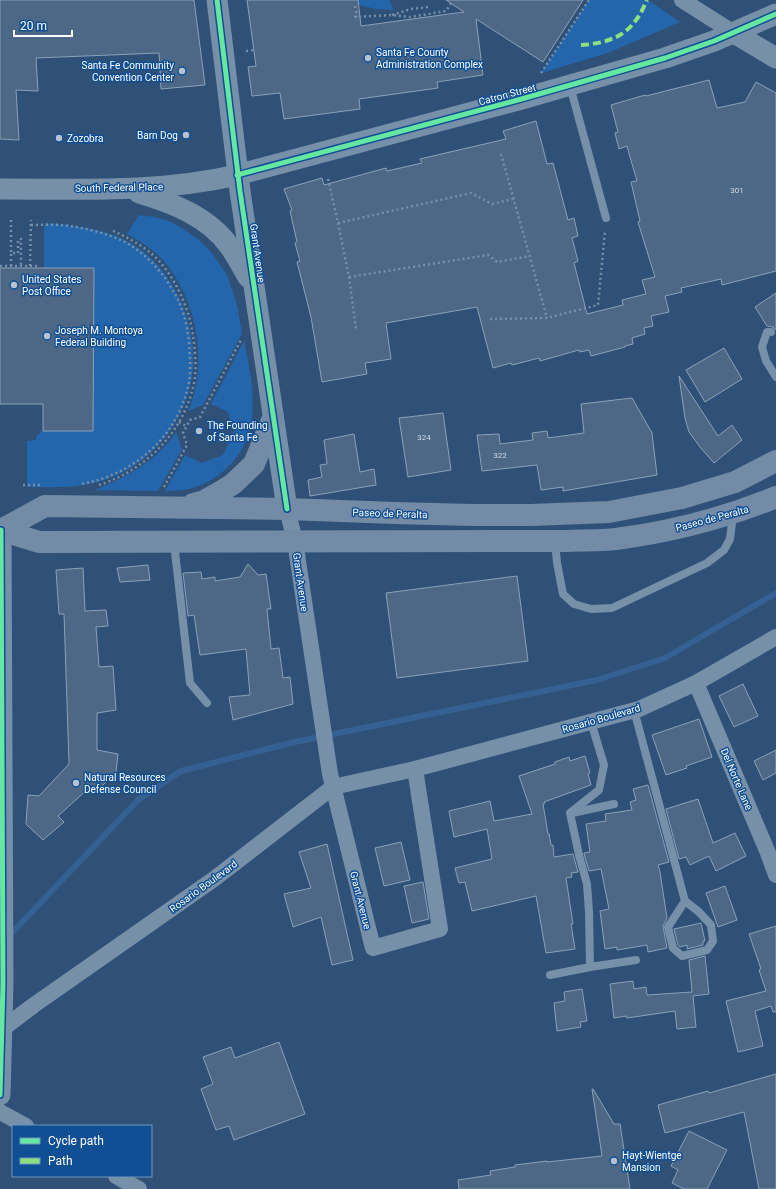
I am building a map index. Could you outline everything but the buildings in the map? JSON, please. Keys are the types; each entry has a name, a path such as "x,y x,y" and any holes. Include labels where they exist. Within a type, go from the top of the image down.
{"main road":[{"path":"177,507 204,501 233,484 254,464 273,418"},
{"name":"Paseo de Peralta","path":"1,530 45,506 287,509 480,515 609,512 697,494 735,482 776,461"},
{"name":"Paseo de Peralta","path":"1,530 39,542 554,541 614,539 655,533 709,520 754,506 776,497"}],"street":[{"name":"Grant Avenue","path":"217,0 237,175 287,509 295,541 332,781 373,948 440,929 414,769"},
{"path":"682,0 776,58"},
{"name":"Catron Street","path":"237,175 570,86 665,58 734,33 776,14"},
{"name":"South Federal Place","path":"0,189 127,189 163,187 237,175"},
{"path":"127,189 166,201 201,219 215,230 230,246 254,288"},
{"path":"0,1095 3,984 1,530"},
{"name":"Rosario Boulevard","path":"1,1030 34,1005 214,879 332,781 414,769 634,710 696,683 776,637"},
{"name":"Del Norte Lane","path":"696,683 776,875"},
{"path":"0,1112 24,1125"},
{"path":"118,1177 139,1189"}],"lane":[{"path":"570,86 606,218"},
{"path":"771,332 767,332 762,347 766,361 776,376"},
{"path":"554,541 563,594 574,604 591,609 612,608 707,562 724,550 730,539 733,513"},
{"path":"174,542 190,683 207,703"},
{"path":"634,710 685,901 699,912 711,925 713,941 707,950 682,956 673,948 668,927 685,901"},
{"path":"570,813 599,790 604,765 591,722"},
{"path":"570,813 614,804"},
{"path":"570,813 579,855 588,884 590,967"},
{"path":"550,975 636,960"}],"path":[{"path":"541,73 589,0"},
{"path":"355,6 355,17 392,15 410,17 446,13 451,3"},
{"path":"392,15 411,9 429,7"},
{"path":"246,51 254,50"},
{"path":"501,154 546,318"},
{"path":"328,179 349,277 356,329"},
{"path":"338,223 472,193 492,204 513,199"},
{"path":"490,319 546,318 598,305 606,218"},
{"path":"11,220 11,266"},
{"path":"30,266 31,220"},
{"path":"31,225 69,226 88,230 121,240 144,255 159,270 177,297 184,314 188,330 191,366 189,383 185,398 169,430 161,441 149,452 125,469 110,477 77,485"},
{"path":"93,487 112,481 150,458 159,449 179,422 185,410 194,382 195,356 192,326 188,310 181,295 160,262 144,248 111,230"},
{"path":"11,252 18,253 18,240 21,240 21,266"},
{"path":"349,277 488,255 497,262 530,256"},
{"path":"0,266 37,266"},
{"path":"161,493 187,445 183,433 186,426 190,420 200,417 244,334"},
{"path":"179,422 186,426"},
{"path":"23,485 45,485"}],"shaded area":[{"path":"358,0 389,0 394,10 376,9 359,5"},
{"path":"589,0 648,0 680,22 608,53 541,73"},
{"path":"139,215 169,221 199,240 211,252 227,275 237,305 242,334 203,405 188,411 194,393 198,373 196,332 191,312 184,292 162,259 146,245 127,234"},
{"path":"44,223 70,225 97,230 121,238 144,252 157,264 178,295 190,329 193,347 191,383 187,399 172,428 162,441 138,463 125,471 100,482 79,486 27,487 27,441 36,440 37,435 40,434 40,431 93,431 94,268 44,268"},
{"path":"244,341 251,379 253,407 250,429 241,451 226,469 207,482 188,489 165,491 185,455 202,463 223,455 234,431 228,412 211,404"},
{"path":"176,432 182,449 158,491 94,490 118,480 150,460 160,452"}],"waterway":[{"path":"8,937 138,800 181,771 295,742 597,680 665,658 776,593"}],"marked path":[{"path":"581,45 597,43 619,36 638,18 647,0"}],"cycle path":[{"path":"217,0 240,191 287,509"},
{"path":"237,175 518,100 665,58 714,41 776,14"},
{"path":"0,1095 3,984 1,530"}],"place":[{"name":"Santa Fe County Administration Complex","path":"368,58"},
{"name":"Santa Fe Community Convention Center","path":"182,71"},
{"name":"Barn Dog","path":"186,135"},
{"name":"Zozobra","path":"59,138"},
{"name":"United States Post Office","path":"14,285"},
{"name":"Joseph M. Montoya Federal Building","path":"47,336"},
{"name":"The Founding of Santa Fe","path":"199,431"},
{"name":"Natural Resources Defense Council","path":"76,783"},
{"name":"Hayt-Wientge Mansion","path":"614,1161"}]}
